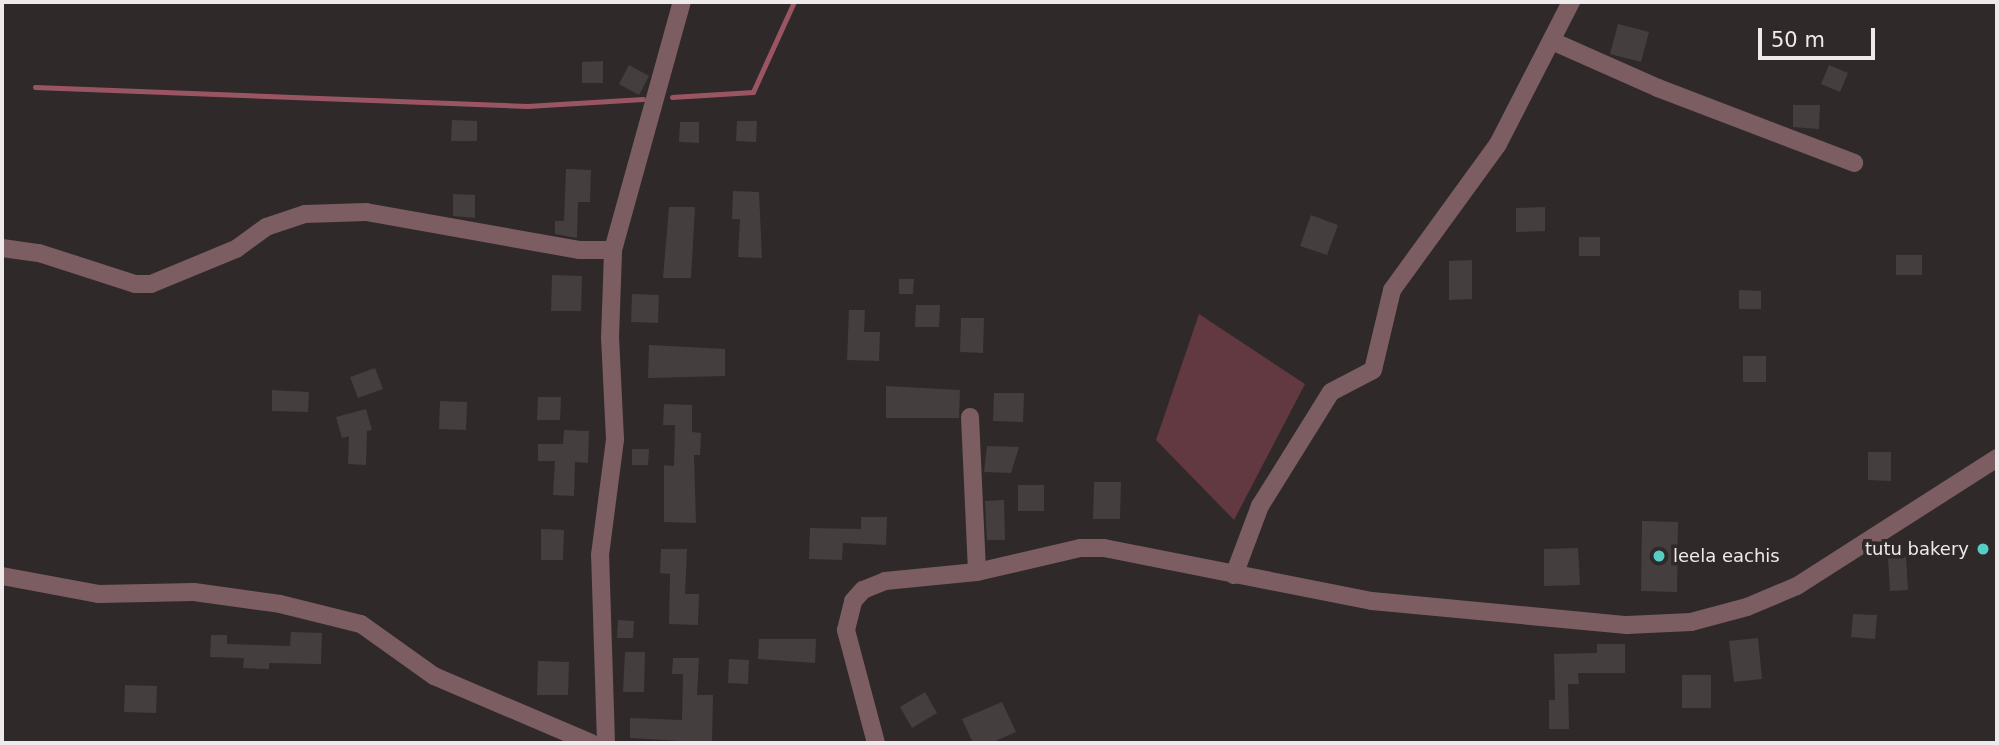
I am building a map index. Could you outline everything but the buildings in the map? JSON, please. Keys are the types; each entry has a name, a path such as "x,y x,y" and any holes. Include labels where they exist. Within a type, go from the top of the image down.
{"street":[{"path":"606,743 600,555 615,439 610,338 613,250 682,2"},
{"path":"1234,575 1260,506 1331,392 1373,370 1392,290 1498,144 1571,2"},
{"path":"1552,41 1854,163"},
{"path":"2,247 39,253 135,284 151,284 236,249 267,228 305,214 366,212 579,250 613,250"},
{"path":"970,417 977,572"},
{"path":"876,743 848,649 846,629 853,601 863,590 885,581 977,572 1080,548 1104,548 1372,601 1627,625 1691,622 1747,607 1797,586 1997,458"},
{"path":"2,576 99,594 194,592 268,602 361,624 434,676 591,743"}],"shaded area":[{"path":"1199,314 1305,384 1234,520 1156,440"}],"waterway":[{"path":"672,97 753,92 794,2"},
{"path":"35,87 527,106 643,99"}],"place":[{"name":"tutu bakery","path":"1983,549"},
{"name":"leela eachis","path":"1659,556"}]}
